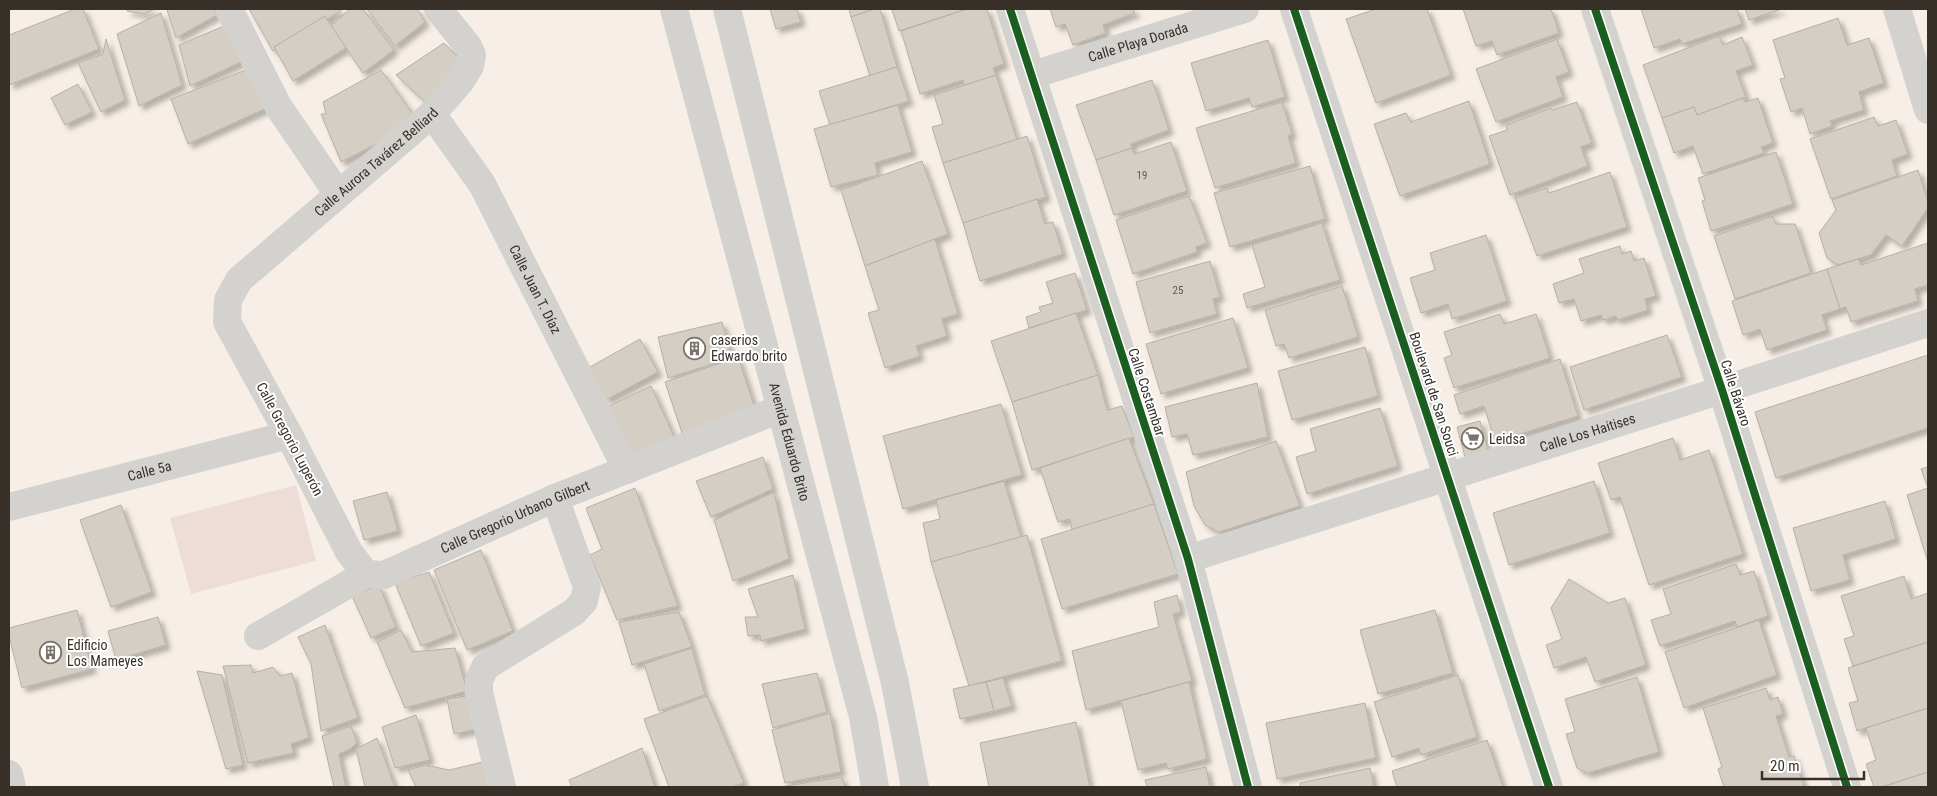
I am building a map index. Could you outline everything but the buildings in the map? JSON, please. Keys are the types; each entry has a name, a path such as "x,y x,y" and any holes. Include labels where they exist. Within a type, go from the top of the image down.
{"street":[{"path":"229,9 278,106 338,194"},
{"name":"Calle Aurora Tavárez Belliard","path":"228,300 239,280 432,114 460,82 470,66 472,55 468,46 438,9"},
{"name":"Avenida Eduardo Brito","path":"674,9 863,717 875,787"},
{"path":"727,9 895,683 916,787"},
{"name":"Calle Costambar","path":"1010,9 1188,559 1248,787"},
{"name":"Calle Playa Dorada","path":"1032,75 1245,9"},
{"name":"Boulevard de San Souci","path":"1294,9 1549,787"},
{"name":"Calle Bávaro","path":"1595,9 1722,390 1848,787"},
{"path":"1897,9 1928,110"},
{"name":"Calle Juan T. Díaz","path":"432,114 482,184 627,470"},
{"name":"Calle Gregorio Luperón","path":"228,300 227,322 289,435 349,552 366,574"},
{"name":"Calle Los Haitises","path":"1188,559 1928,323"},
{"name":"Calle Gregorio Urbano Gilbert","path":"258,636 366,574 384,575 555,498 780,410"},
{"name":"Calle 5a","path":"9,507 289,435"},
{"path":"502,787 479,692 479,681 485,668 574,612 584,601 587,587 555,498"},
{"path":"9,774 12,787"}],"shaded area":[{"path":"296,485 316,561 191,594 170,518"}],"cycle path":[{"path":"1010,9 1188,559 1248,787"},
{"path":"1294,9 1549,787"},
{"path":"1595,9 1722,390 1847,787"}],"place":[{"name":"caserios Edwardo brito","path":"695,348"},
{"name":"Leidsa","path":"1473,439"},
{"name":"Edificio Los Mameyes","path":"51,653"}]}
